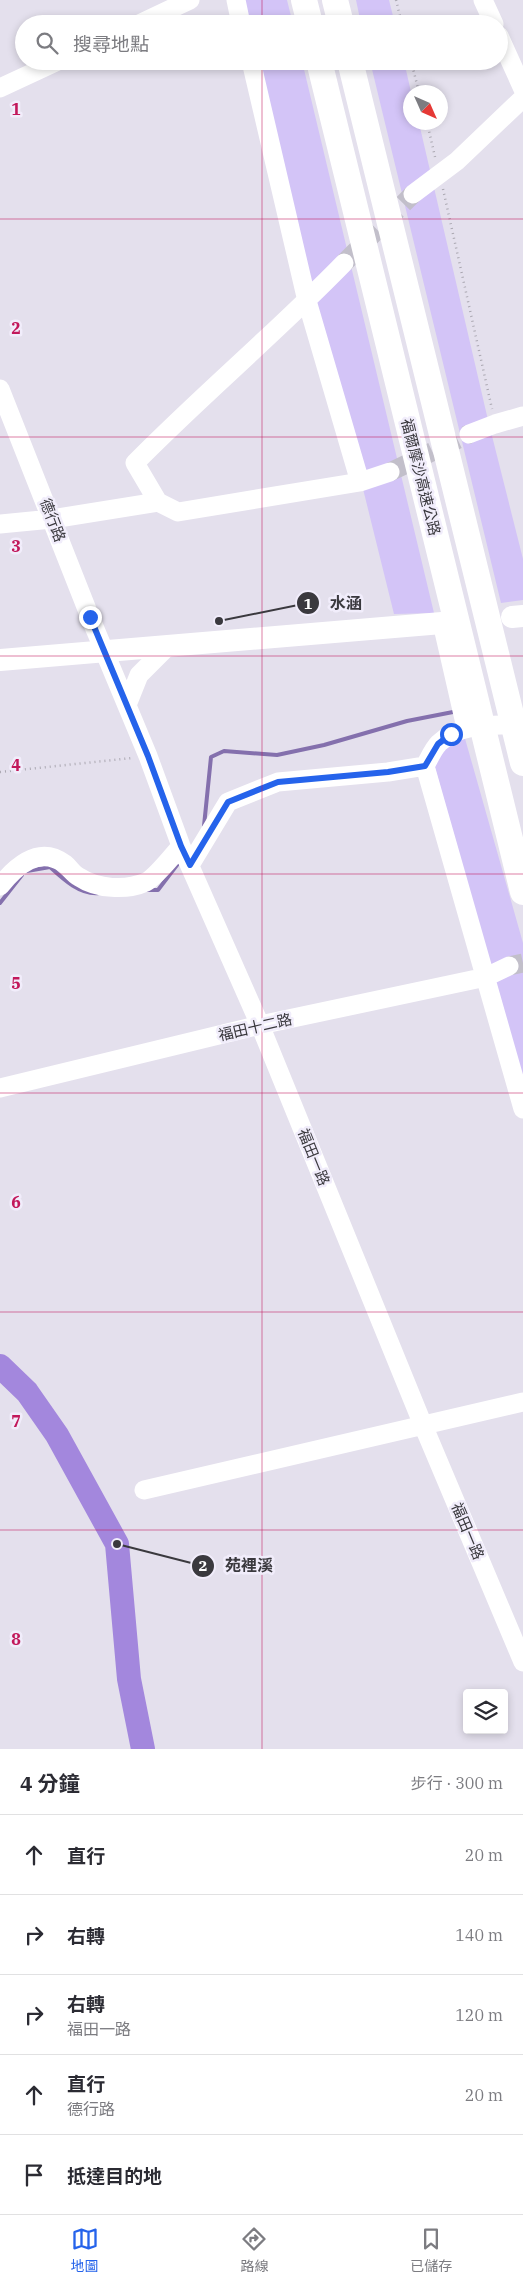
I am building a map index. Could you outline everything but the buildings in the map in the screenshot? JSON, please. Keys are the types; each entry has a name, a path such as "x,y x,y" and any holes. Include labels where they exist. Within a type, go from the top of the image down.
{"highway":[{"path":"304,0 308,15"},
{"path":"335,0 339,15"},
{"name":"福爾摩沙高速公路","path":"321,70 523,892"},
{"name":"福爾摩沙高速公路","path":"352,70 523,763"}],"main road":[{"path":"0,660 442,624"}],"street":[{"path":"158,15 190,0"},
{"path":"236,0 240,15"},
{"path":"483,0 490,15"},
{"path":"508,56 523,89"},
{"path":"0,88 39,70"},
{"path":"253,70 307,301 360,482"},
{"path":"412,194 457,161 523,98"},
{"path":"344,263 307,301 182,415 135,463 158,502 178,512 360,482 390,472"},
{"name":"德行路","path":"0,389 104,652"},
{"path":"469,434 523,416"},
{"path":"0,524 52,519 158,502"},
{"path":"442,624 466,728"},
{"path":"126,705 139,675 167,647"},
{"name":"福田一路","path":"104,652 148,756 181,846 260,1025 423,1425 523,1662"},
{"path":"523,724 466,728 451,734 438,744 425,766 523,1109"},
{"path":"190,865 228,802 278,782 388,772 425,766"},
{"path":"0,886 14,868 30,859 47,856 64,863 79,878 112,889 147,882 181,846"},
{"name":"福田十二路","path":"0,1088 260,1025 486,977 509,966"},
{"path":"144,1490 523,1402"}],"path":[{"path":"396,0 400,15"},
{"path":"413,70 417,85"},
{"path":"428,130 440,174 495,424"},
{"path":"0,772 148,756"}],"shaded area":[{"path":"243,0 287,0 291,15 246,15"},
{"path":"356,0 389,0 393,15 359,15"},
{"path":"259,70 304,70 434,613 394,614"},
{"path":"372,70 406,70 409,85 403,85 403,130 421,130 488,420 523,559 523,600 501,603"},
{"path":"464,735 523,943 523,1094 433,760 439,750"}],"waterway":[{"path":"204,826 211,757 224,751 277,755 324,745 407,721 453,712"},
{"path":"146,890 158,890 177,865"},
{"path":"27,871 50,867 79,889 99,893"},
{"path":"0,903 22,875"},
{"path":"0,1366 27,1392 57,1435 117,1544 129,1679 143,1749"}],"tunnel":[{"path":"344,263 413,194"},
{"path":"390,472 469,434"},
{"path":"509,966 523,963"}],"place":[{"name":"水涵","path":"219,621"},
{"name":"苑裡溪","path":"117,1544"}],"route":[{"path":"90,617 148,756 181,846 190,865 228,802 278,782 388,772 425,766 438,744 451,734"}]}
